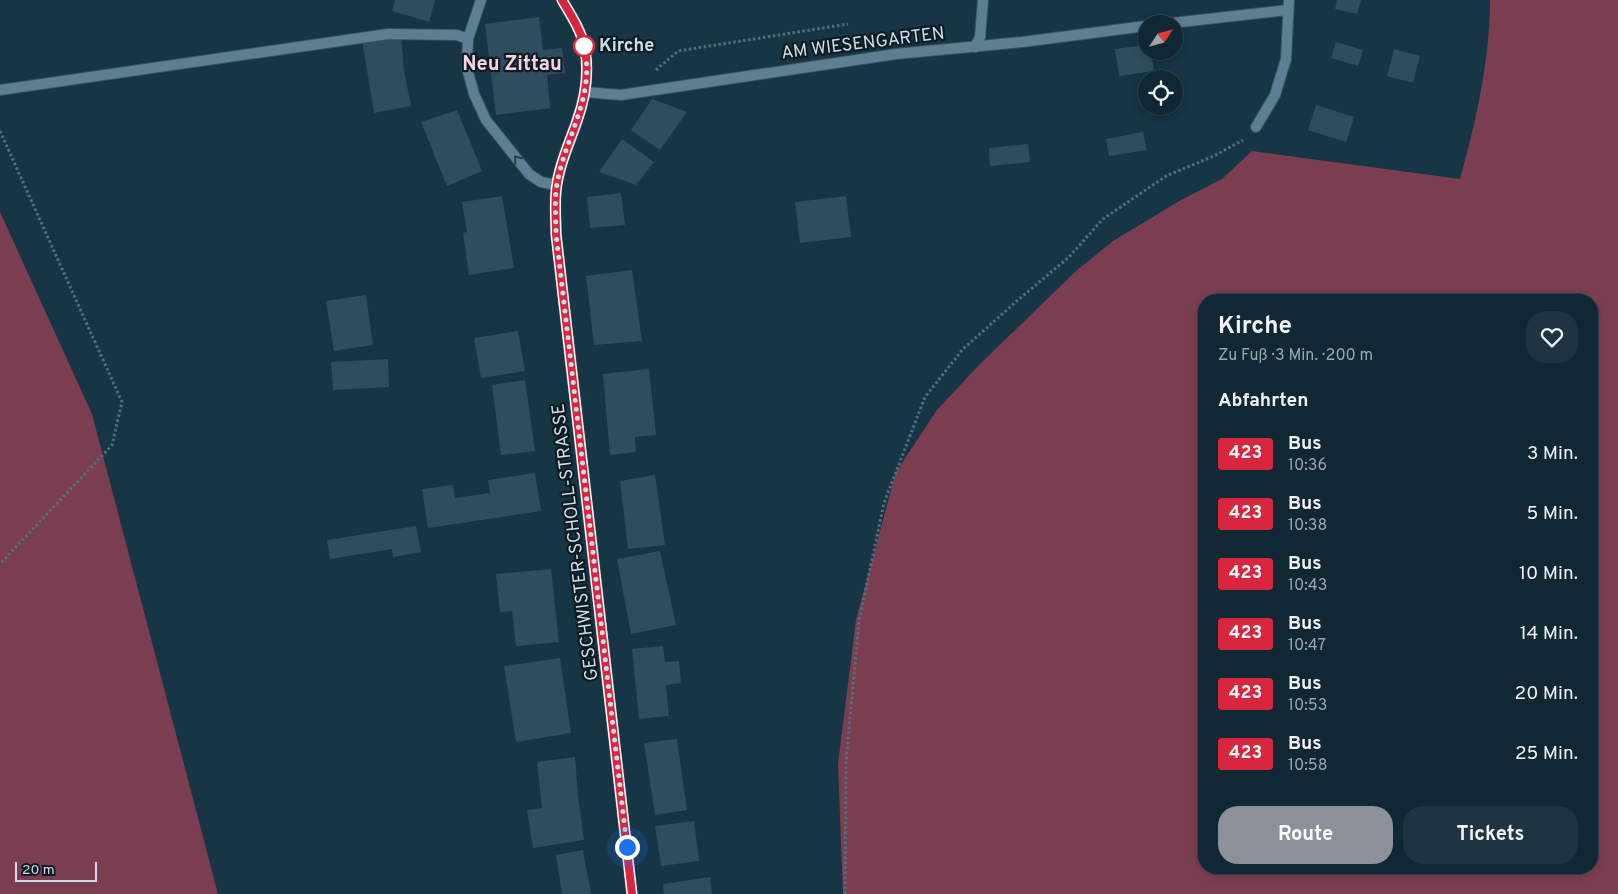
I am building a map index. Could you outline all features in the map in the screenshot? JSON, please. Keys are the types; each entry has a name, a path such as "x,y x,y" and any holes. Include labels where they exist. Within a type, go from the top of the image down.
{"street":[{"path":"481,0 468,39 467,68 474,94 486,120 529,174 541,182 556,186"},
{"name":"GESCHWISTER-SCHOLL-STRASSE","path":"562,0 585,48 587,72 585,92 578,120 562,163 556,186 556,234 632,894"},
{"path":"975,47 980,37 983,0"},
{"path":"1183,21 1288,5 1286,59 1275,95 1256,127"},
{"name":"AM WIESENGARTEN","path":"585,92 621,95 896,54 975,47 1138,27"},
{"path":"0,90 388,34 456,35 468,39"}],"path":[{"path":"652,73 678,51 848,24"},
{"path":"844,894 846,762 859,620 884,503 925,397 963,348 1069,257 1103,219 1166,176 1214,156 1246,138 1256,127"},
{"path":"0,131 122,402 112,445 0,564"}],"shaded area":[{"path":"1490,0 1618,0 1618,894 843,894 838,764 856,620 896,472 937,410 980,364 1076,271 1113,241 1181,200 1222,179 1252,151 1460,179 1481,90 1488,45"},
{"path":"0,212 92,414 218,894 0,894"}],"building":[{"path":"395,0 435,0 429,22 392,11"},
{"path":"1337,0 1361,0 1357,14 1335,9"},
{"path":"539,17 543,50 562,48 565,73 547,75 550,108 496,115 485,24"},
{"path":"401,36 404,71 411,106 374,113 362,40"},
{"path":"1336,42 1363,50 1358,66 1331,58"},
{"path":"1138,46 1138,60 1152,60 1154,70 1138,70 1138,73 1119,76 1115,49"},
{"path":"1394,49 1420,56 1413,83 1387,76"},
{"path":"652,99 687,112 660,150 631,130"},
{"path":"1316,105 1354,117 1346,142 1308,130"},
{"path":"457,110 482,171 447,186 421,122"},
{"path":"1143,132 1147,150 1109,156 1106,139"},
{"path":"622,139 654,162 636,185 599,172"},
{"path":"1028,144 1030,162 990,166 989,148"},
{"path":"621,193 625,225 590,228 587,197"},
{"path":"502,196 514,268 469,275 463,233 467,232 462,202"},
{"path":"846,196 851,237 800,243 795,202"},
{"path":"632,270 642,341 594,345 586,276"},
{"path":"366,295 373,345 334,351 326,301"},
{"path":"518,331 525,371 481,378 474,338"},
{"path":"388,359 389,387 333,390 331,362"},
{"path":"649,369 656,435 635,437 636,452 610,455 603,374"},
{"path":"525,380 535,451 501,455 492,385"},
{"path":"535,473 541,511 428,528 422,489 453,485 455,498 490,493 488,480"},
{"path":"655,475 665,545 628,549 620,481"},
{"path":"416,526 421,552 393,557 392,549 330,559 327,540"},
{"path":"660,551 676,625 631,634 617,559"},
{"path":"551,569 559,642 516,646 512,611 500,612 496,574"},
{"path":"663,646 665,662 679,661 681,683 666,685 669,716 639,719 632,649"},
{"path":"560,658 571,733 516,742 504,666"},
{"path":"677,739 687,810 655,815 644,743"},
{"path":"575,757 584,840 533,848 527,810 542,808 537,762"},
{"path":"694,821 699,861 661,866 655,826"},
{"path":"583,850 591,894 562,894 556,855"},
{"path":"710,877 712,894 664,894 663,884"}],"bus line":[{"name":"423","path":"562,0 585,48 587,72 585,92 578,120 562,163 556,186 556,234 590,514 632,894"}],"place":[{"name":"Kirche","path":"584,46"}],"district":[{"name":"Neu Zittau","path":"512,65"}],"route":[{"path":"584,46 587,72 585,92 578,120 562,163 556,186 556,234 590,514 627,847"}]}
